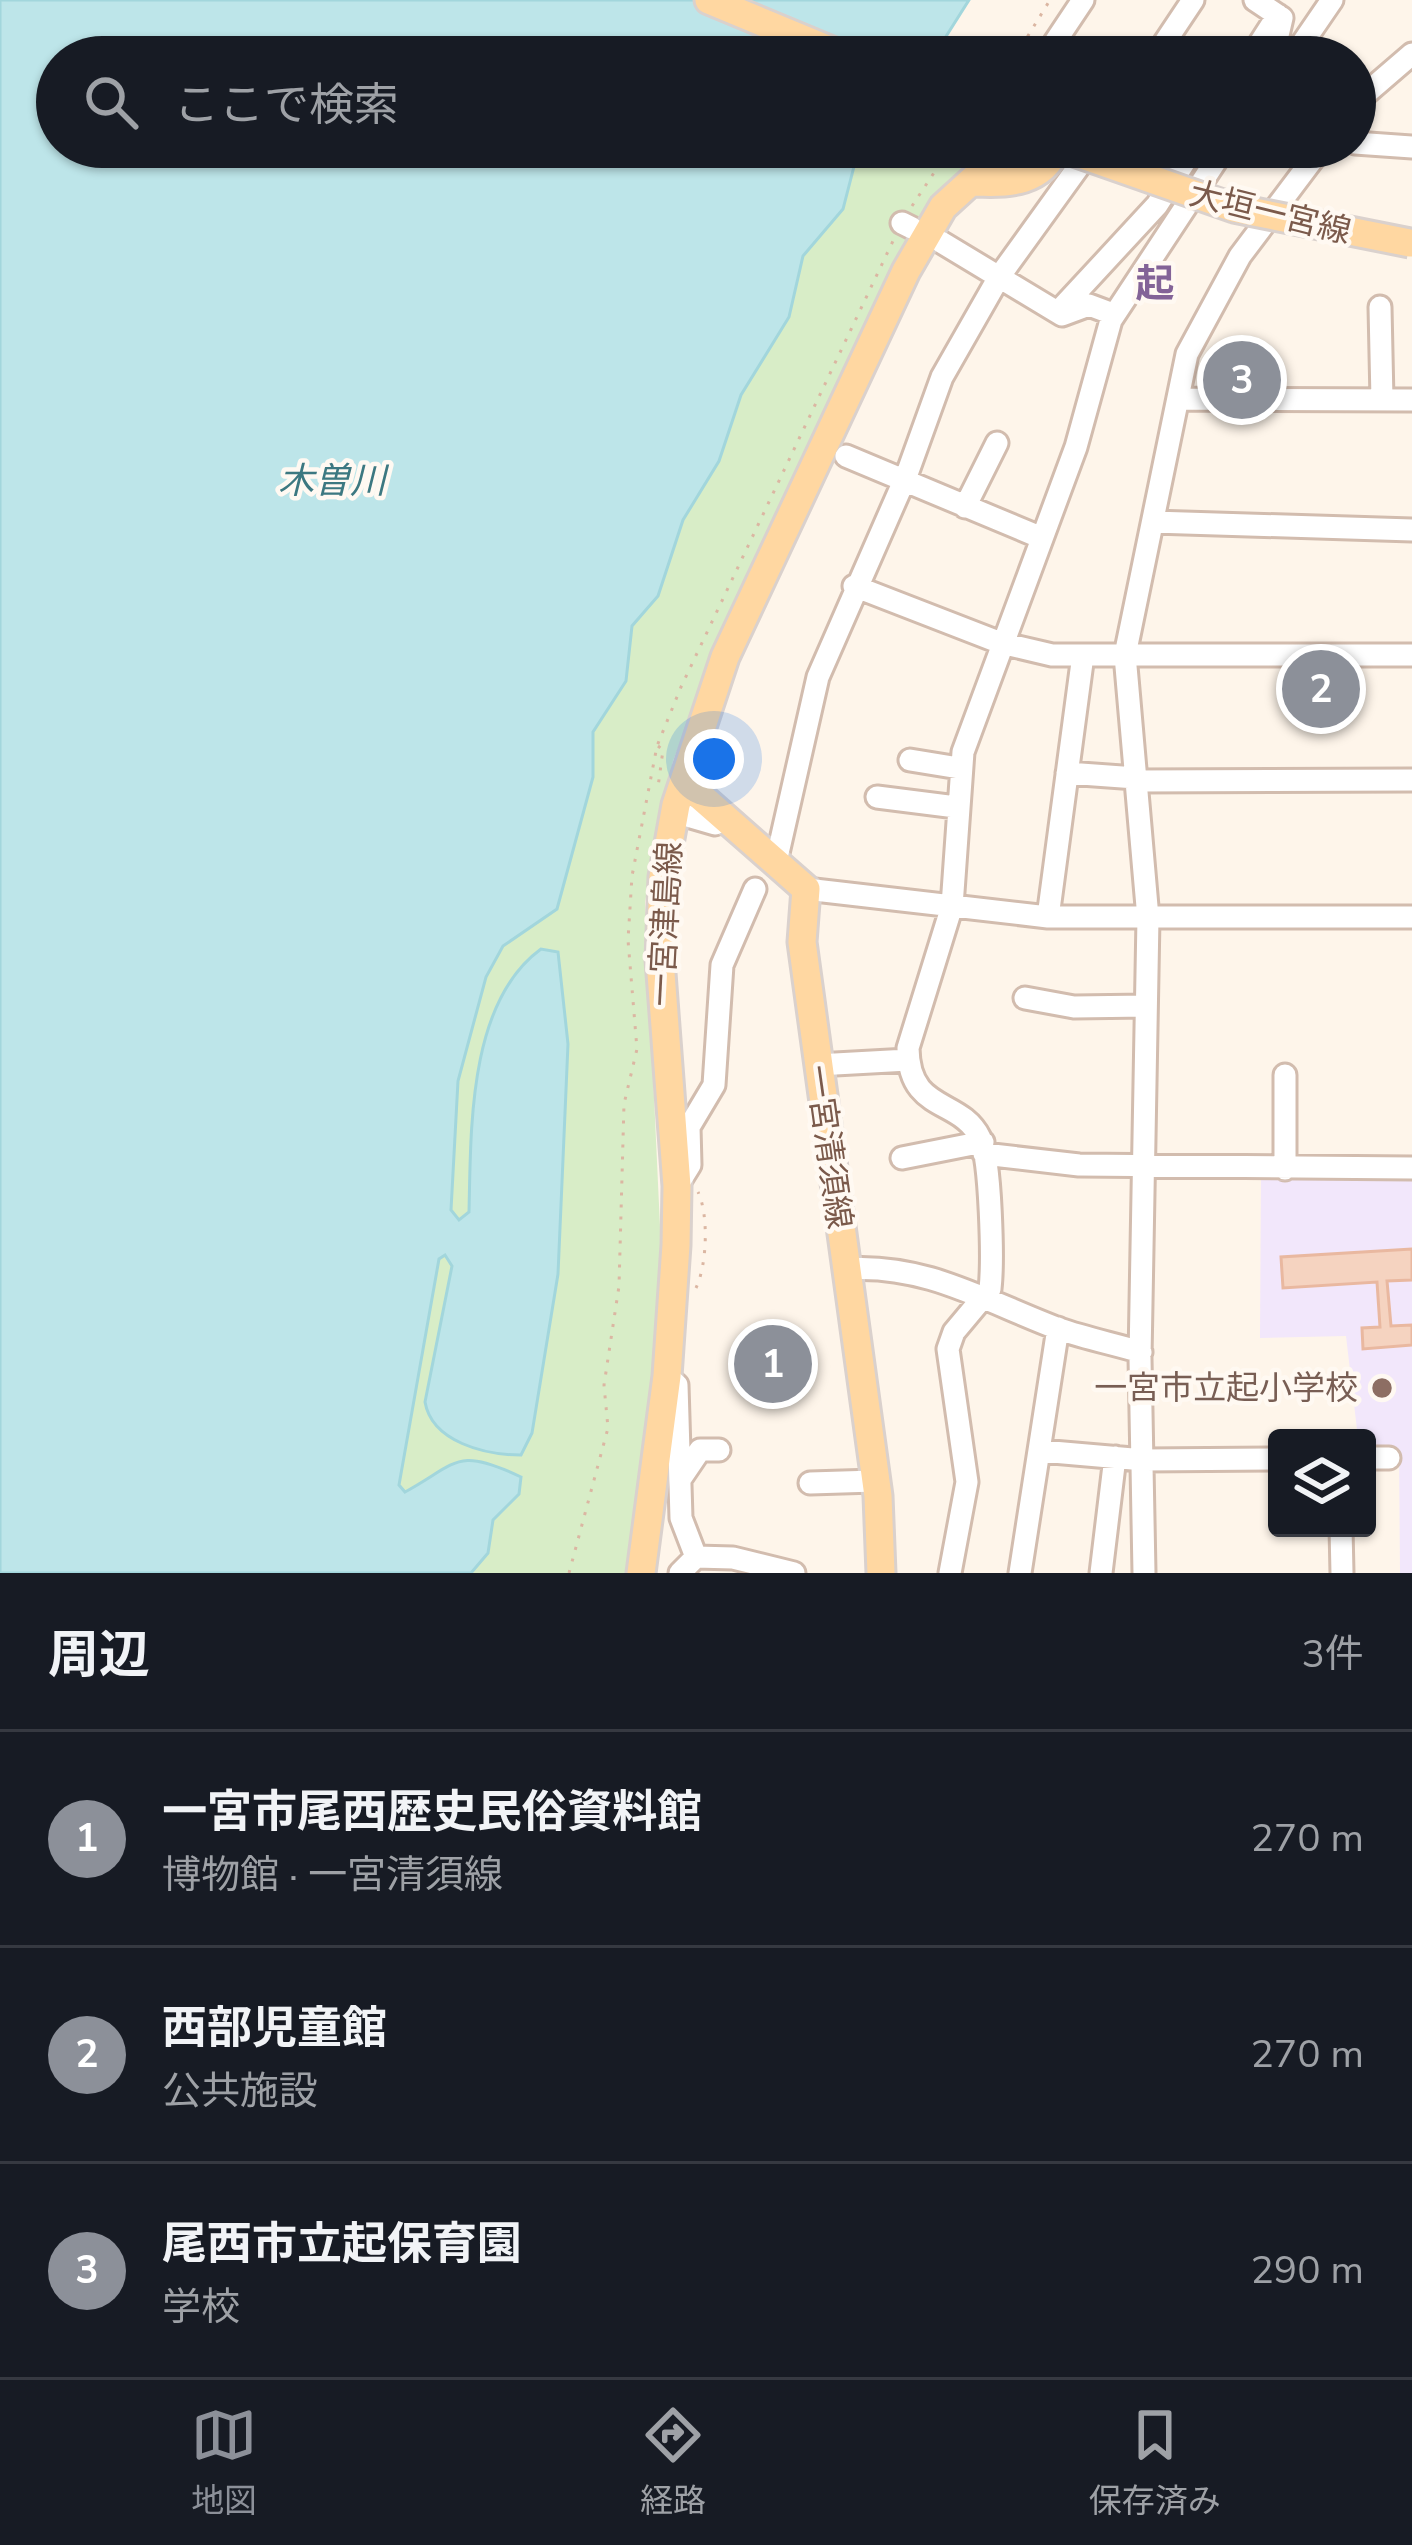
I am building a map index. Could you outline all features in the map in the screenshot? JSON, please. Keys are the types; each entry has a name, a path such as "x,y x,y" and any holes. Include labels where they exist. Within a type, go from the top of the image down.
{"main road":[{"path":"709,0 796,36"},
{"name":"一宮津島線","path":"641,1573 668,1376 676,1186 660,960 663,877 689,770 724,656 906,271 943,207 958,189 976,182 989,168"},
{"path":"976,182 1024,180 1042,168"},
{"name":"大垣一宮線","path":"1126,168 1234,208 1411,243"},
{"path":"689,770 699,795 806,889"},
{"name":"一宮清須線","path":"806,889 802,942 875,1481 881,1573"}],"street":[{"path":"1059,36 1083,0"},
{"path":"1169,36 1193,0"},
{"path":"1307,36 1332,0"},
{"path":"1256,36 1263,4 1282,18 1278,36"},
{"path":"1376,85 1412,53"},
{"path":"1376,144 1412,147"},
{"path":"776,862 818,677 854,586 904,480 942,377 1061,168"},
{"path":"1058,312 1157,206 1181,168"},
{"path":"950,1573 968,1482 948,1348 954,1332 988,1297 993,1266 984,1148 962,1120 927,1100 908,1060 952,906 959,768 1000,644 1076,447 1113,314 1211,168"},
{"path":"1144,1573 1141,1352 1148,918 1125,655 1187,354 1240,256 1306,168"},
{"path":"1127,238 1139,272"},
{"path":"941,242 1058,312 1088,305 1113,314"},
{"path":"1380,307 1382,400"},
{"path":"1181,399 1412,400"},
{"path":"965,507 997,443"},
{"path":"846,456 1042,538"},
{"path":"1154,522 1412,530"},
{"path":"854,586 1000,644 1052,655 1412,655"},
{"path":"1048,917 1083,655"},
{"path":"910,760 959,768"},
{"path":"1067,773 1137,780 1412,780"},
{"path":"877,796 956,807"},
{"path":"684,815 715,824 724,819"},
{"path":"676,1186 690,1165 689,1127 713,1085 722,965 755,889"},
{"path":"806,889 1048,917 1412,917"},
{"path":"1025,998 1074,1007 1146,1006"},
{"path":"817,1065 908,1060"},
{"path":"1285,1075 1286,1169"},
{"path":"902,1158 984,1148 1145,1165 1412,1168"},
{"path":"846,1269 887,1266 988,1297 1058,1328 1141,1352"},
{"path":"1020,1573 1041,1451 1052,1339 1058,1328"},
{"path":"668,1376 677,1385 679,1481 688,1565 733,1558 794,1573"},
{"path":"679,1481 700,1450 719,1450"},
{"path":"1041,1451 1144,1460 1268,1459"},
{"path":"1100,1573 1115,1456"},
{"path":"810,1484 875,1481"},
{"path":"1342,1537 1342,1573"}],"path":[{"path":"1028,36 1050,0"},
{"path":"656,802 663,750 657,746"},
{"path":"569,1573 608,1428 604,1394 619,1286 624,1103 637,1049 628,940"}],"shaded area":[{"name":"一宮市立起小学校","path":"1412,1173 1412,1573 1400,1573 1399,1452 1376,1450 1376,1429 1357,1429 1346,1336 1260,1338 1261,1174"}],"green space":[{"path":"844,168 969,168 922,219 738,593 673,761 645,902 661,1248 649,1404 625,1573 461,1573 391,1481 438,1254 450,1256 468,1221 457,1223 446,1213 443,1065 782,280"}],"water":[{"name":"木曽川","path":"0,0 969,0 946,36 36,36 36,168 854,168 843,209 803,256 789,317 741,395 719,461 683,520 658,596 632,626 626,681 593,732 593,777 557,909 503,946 486,977 458,1081 451,1210 459,1220 469,1212 478,1069 499,1001 517,972 541,949 558,952 568,1044 558,1274 532,1433 521,1455 492,1452 462,1444 430,1416 425,1402 452,1266 445,1255 439,1259 399,1485 405,1492 448,1466 470,1460 521,1477 519,1494 493,1520 488,1553 471,1573 0,1573"}],"building":[{"path":"1412,1249 1412,1280 1387,1281 1391,1326 1412,1325 1412,1345 1363,1349 1362,1328 1380,1327 1377,1282 1283,1288 1281,1257"}],"place":[{"name":"尾西市立起保育園","path":"1242,380"},
{"name":"西部児童館","path":"1321,689"},
{"name":"一宮市尾西歴史民俗資料館","path":"773,1364"},
{"name":"一宮市立起小学校","path":"1382,1388"}],"district":[{"name":"起","path":"1155,284"}]}
